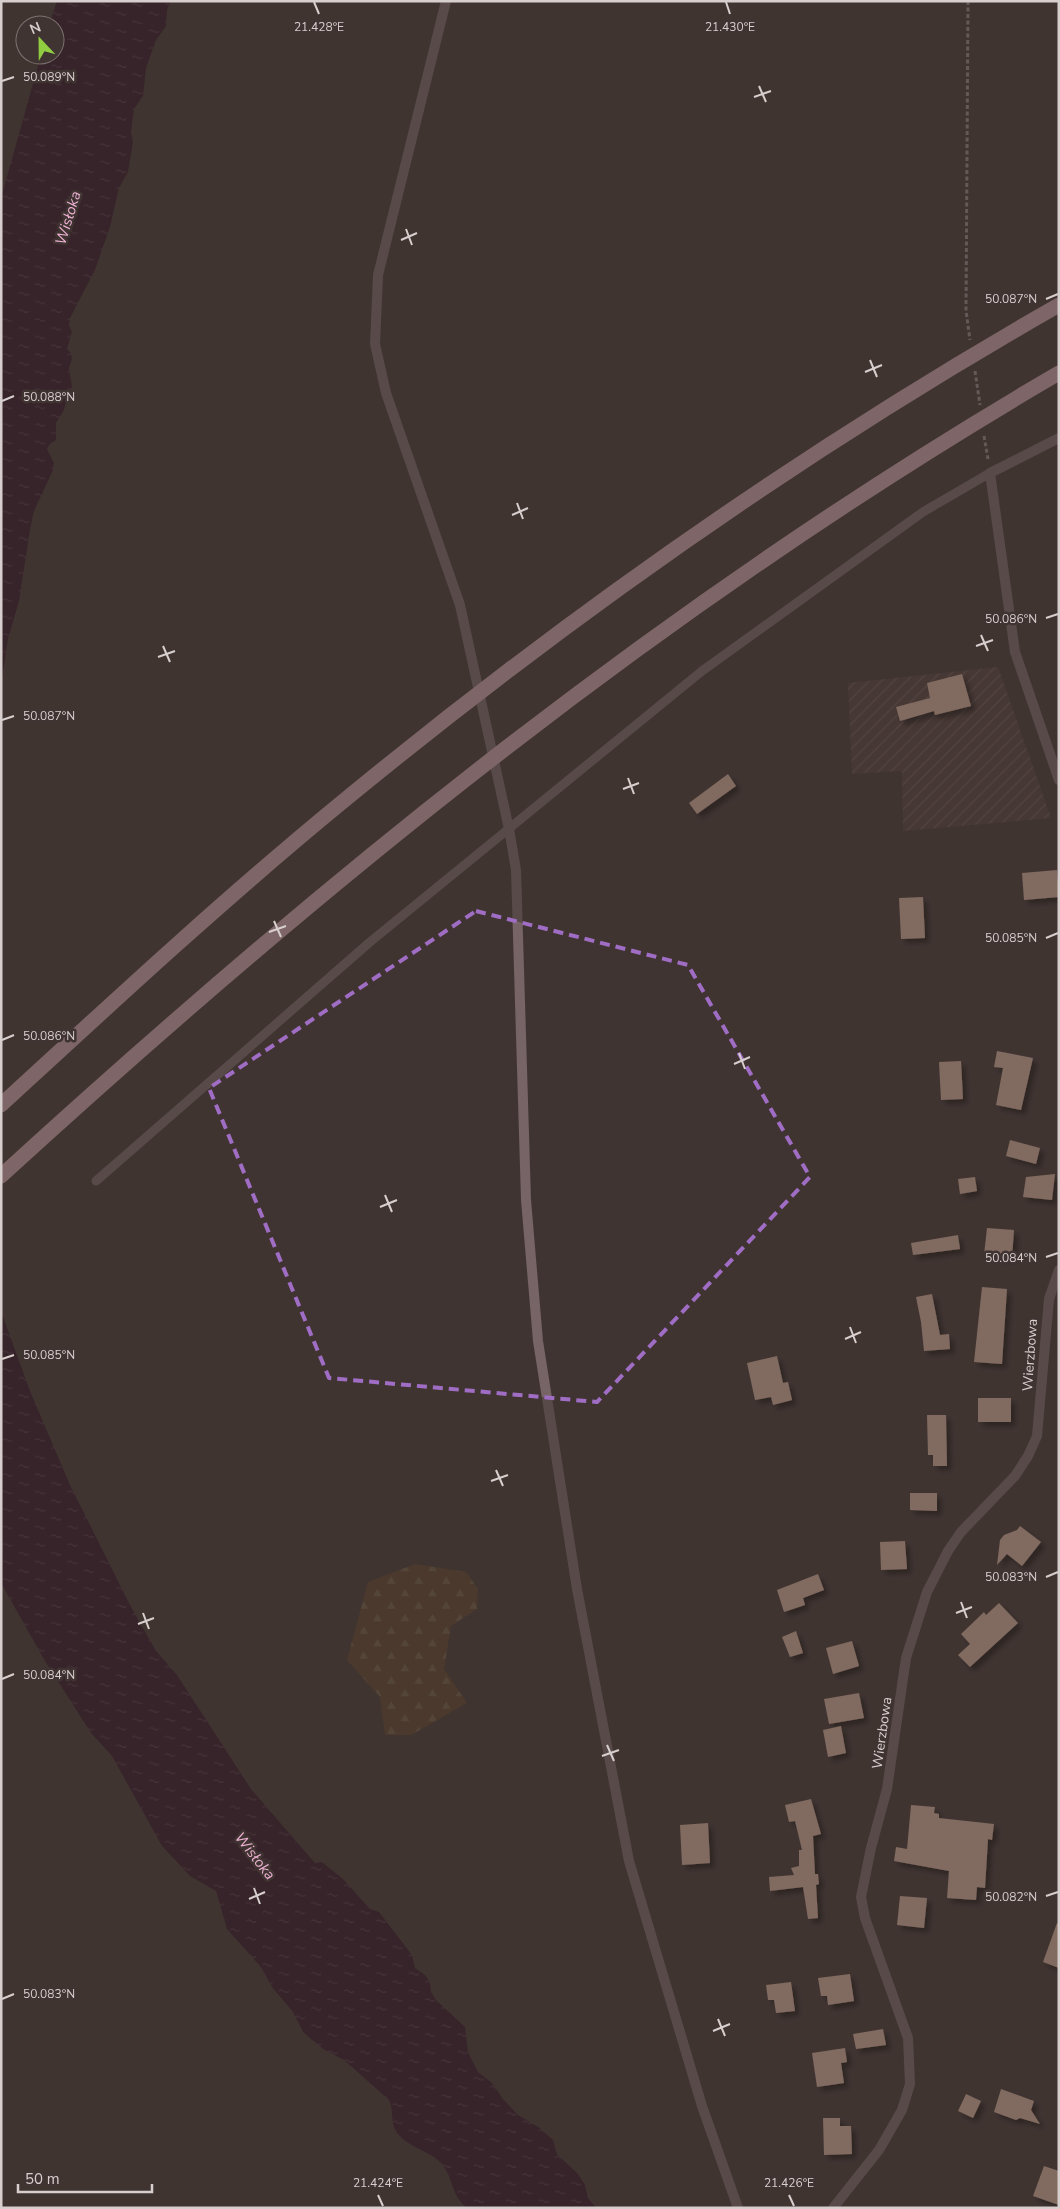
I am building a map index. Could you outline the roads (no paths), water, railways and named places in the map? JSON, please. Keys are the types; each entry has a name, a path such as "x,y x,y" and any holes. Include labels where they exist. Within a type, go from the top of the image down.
{"highway":[{"path":"1,1105 278,856 397,757 505,673 638,576 772,482 936,378 1059,305"},
{"path":"1,1176 102,1083 255,949 527,730 676,620 778,550 922,456 1059,373"}],"street":[{"path":"446,1 378,275 375,344 386,393 460,605 509,828 516,870 526,1200 537,1332 577,1590 629,1861 702,2106 738,2208"},
{"path":"1059,438 990,473 1015,652 1059,780"},
{"name":"Wierzbowa","path":"833,2208 879,2150 902,2110 910,2084 908,2038 864,1918 860,1897 887,1789 906,1658 927,1592 948,1551 961,1532 1015,1476 1028,1456 1037,1436 1048,1299 1059,1270"}],"lane":[{"path":"96,1181 370,942 702,671 923,512 990,473"}],"water":[{"name":"Wisłoka","path":"57,1 171,1 167,10 166,26 156,40 146,68 143,96 134,109 131,132 133,142 128,172 119,188 110,227 95,270 70,318 69,325 72,332 67,349 71,353 72,359 69,368 72,386 63,412 56,423 56,440 47,449 54,463 53,470 34,511 19,601 8,639 1,685 1,198 38,65 65,65 65,15 52,15"},
{"name":"Wisłoka","path":"1,1311 30,1391 70,1485 130,1605 156,1651 177,1675 251,1789 315,1863 322,1862 343,1879 370,1909 379,1912 412,1955 415,1968 425,1975 430,1982 431,1992 436,2000 465,2027 468,2052 478,2072 492,2083 503,2099 518,2115 540,2128 553,2140 557,2154 578,2174 585,2185 588,2198 596,2208 467,2208 454,2191 448,2173 440,2162 408,2143 397,2133 393,2124 389,2100 344,2060 323,2049 303,2032 293,2012 272,1987 261,1967 227,1929 216,1891 190,1876 162,1846 112,1756 91,1733 45,1661 1,1583"}]}
